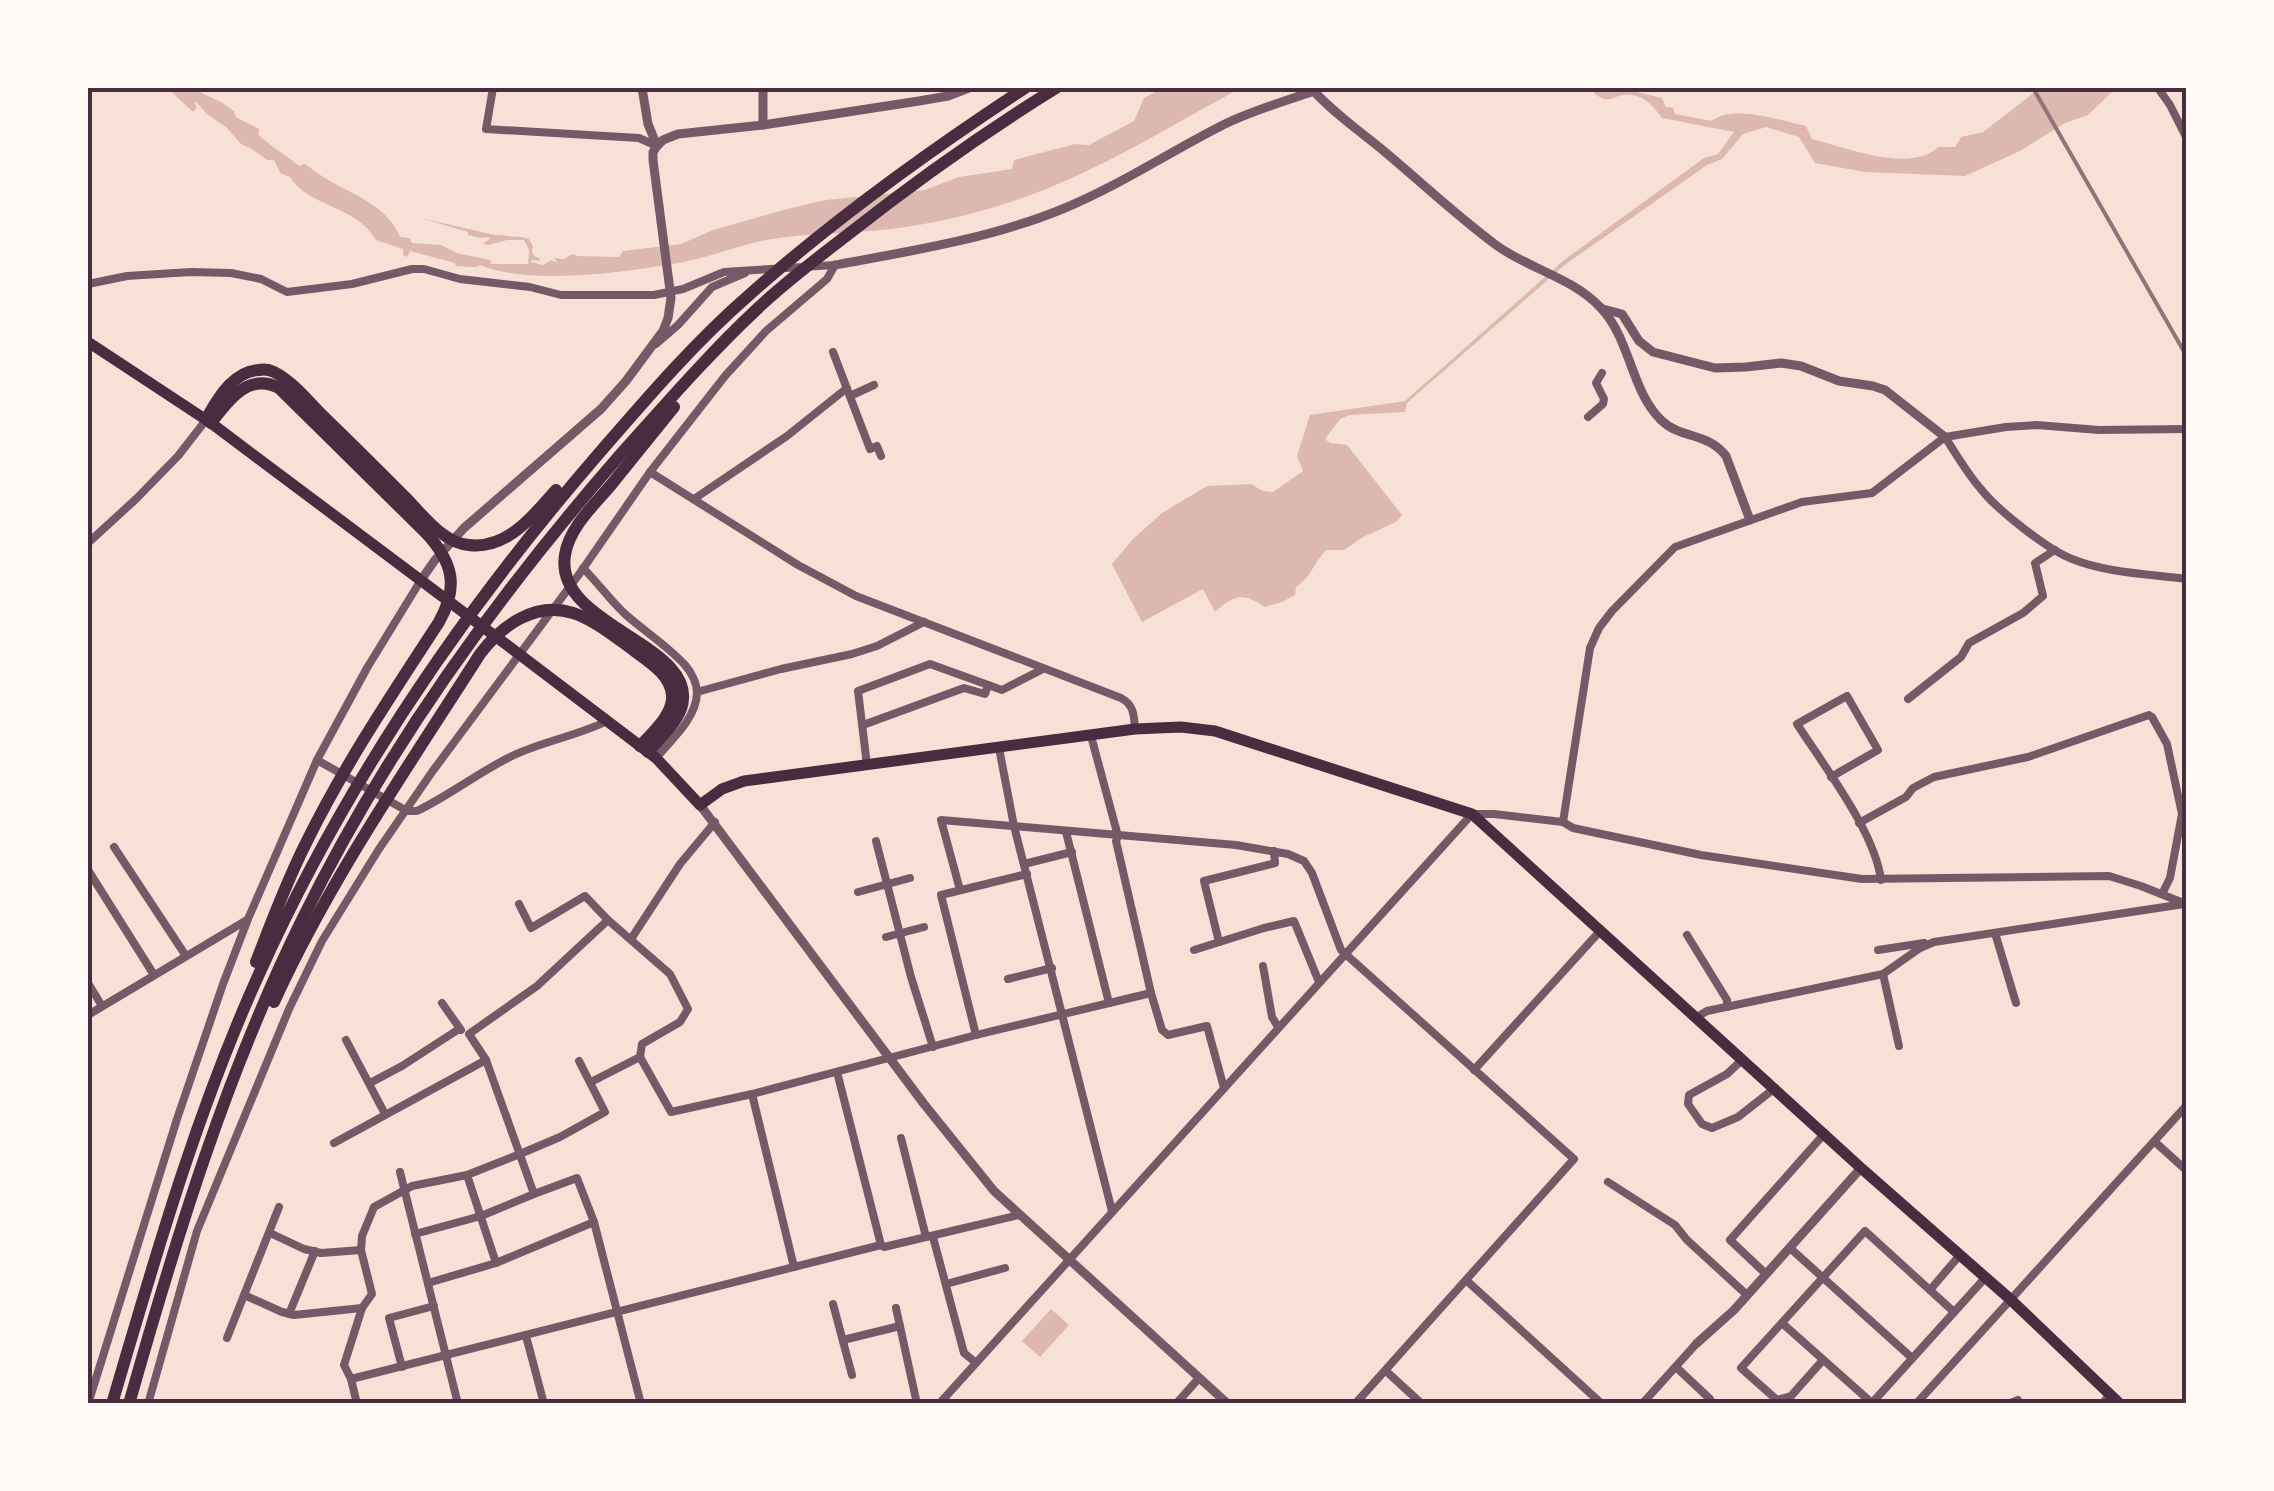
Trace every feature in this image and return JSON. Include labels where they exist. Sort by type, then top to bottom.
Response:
[{"type":"highway","points":[[228,1045],[258,974],[320,852],[393,724],[522,544],[708,334],[747,296],[850,212],[1025,88]]},
{"type":"highway","points":[[129,1404],[198,1174],[243,1054],[302,919],[408,732],[492,610],[615,461],[731,334],[786,284],[884,206],[980,136],[1056,88]]},
{"type":"highway","points":[[208,422],[219,398],[238,378],[261,369],[274,372],[432,525],[459,543],[481,546],[506,538],[540,508],[684,352],[708,334]]},
{"type":"highway","points":[[648,752],[679,714],[681,684],[675,672],[661,660],[581,601],[566,578],[564,556],[576,528],[731,334]]},
{"type":"highway","points":[[112,1404],[176,1189],[280,901],[306,843],[363,738],[447,608],[452,581],[437,544],[279,388],[260,382],[245,387],[208,422]]},
{"type":"highway","points":[[198,1174],[292,961],[329,894],[498,632],[531,614],[572,612],[657,668],[672,691],[671,706],[648,752]]},
{"type":"main road","points":[[88,342],[208,422],[422,580],[648,752],[700,804],[722,789],[744,781],[1135,729],[1180,727],[1215,731],[1472,814],[2010,1299],[2120,1404]]},
{"type":"street","points":[[492,88],[486,129],[639,138],[657,146]]},
{"type":"street","points":[[642,88],[648,124],[657,146]]},
{"type":"street","points":[[762,88],[763,124]]},
{"type":"street","points":[[88,1404],[223,984],[317,760],[366,668],[435,560],[464,528],[601,410],[664,331],[671,298],[653,160],[657,146],[678,134],[933,99],[970,88]]},
{"type":"street","points":[[2158,88],[2186,136]]},
{"type":"street","points":[[88,284],[140,276],[230,273],[261,278],[287,292],[352,284],[412,269],[460,279],[530,286],[561,295],[683,290],[724,272],[835,265],[996,232],[1061,210],[1114,186],[1223,125],[1312,89],[1499,247],[1580,290],[1603,309],[1650,406],[1670,428],[1720,447],[1732,468],[1750,520]]},
{"type":"street","points":[[148,1404],[197,1231],[289,1009],[322,941],[432,772],[650,472],[725,376],[766,332],[827,279],[835,265]]},
{"type":"street","points":[[649,351],[712,287],[759,269]]},
{"type":"street","points":[[1603,309],[1622,314],[1639,341],[1653,352],[1715,368],[1780,363],[1801,366],[1839,381],[1885,390],[1945,437],[1981,490],[2055,550],[2071,559],[2108,569],[2186,579]]},
{"type":"street","points":[[833,352],[870,449],[877,446],[881,456]]},
{"type":"street","points":[[1588,418],[1604,404],[1596,383],[1602,373]]},
{"type":"street","points":[[694,499],[848,392],[874,385]]},
{"type":"street","points":[[88,543],[136,499],[208,422]]},
{"type":"street","points":[[1563,822],[1590,648],[1612,610],[1674,547],[1802,502],[1872,492],[1945,437],[2006,427],[2186,429]]},
{"type":"street","points":[[650,472],[856,596],[1128,702],[1134,712],[1135,729]]},
{"type":"street","points":[[1908,699],[1961,656],[1969,643],[2043,596],[2035,563],[2055,550]]},
{"type":"street","points":[[581,571],[596,580],[617,607],[691,674],[697,692],[686,722],[648,752]]},
{"type":"street","points":[[697,692],[781,668],[852,654],[924,622]]},
{"type":"street","points":[[867,765],[858,690],[930,664],[1002,690],[1043,668]]},
{"type":"street","points":[[862,725],[964,688],[986,694],[988,685]]},
{"type":"street","points":[[1832,777],[1878,750],[1847,696],[1797,724],[1859,823],[1879,864],[1881,880]]},
{"type":"street","points":[[1859,823],[1934,777],[2028,757],[2149,715],[2167,744],[2182,814],[2170,878],[2162,894]]},
{"type":"street","points":[[317,760],[407,811],[417,811],[508,758],[608,721]]},
{"type":"street","points":[[1091,736],[1162,1030],[1168,1035],[1207,1026],[1224,1088]]},
{"type":"street","points":[[999,748],[1014,826],[1112,1212]]},
{"type":"street","points":[[700,804],[812,961],[994,1191],[1228,1404]]},
{"type":"street","points":[[939,1404],[1472,814],[1563,822],[1572,828],[1700,856],[1881,880],[2110,876],[2186,905]]},
{"type":"street","points":[[960,890],[942,820],[1236,845],[1288,854],[1304,861],[1340,950],[1574,1159],[1355,1404]]},
{"type":"street","points":[[631,939],[680,864],[715,822]]},
{"type":"street","points":[[1066,832],[1109,1003]]},
{"type":"street","points":[[876,841],[910,977],[933,1047]]},
{"type":"street","points":[[114,847],[186,956]]},
{"type":"street","points":[[1220,942],[1204,881],[1274,863],[1274,851]]},
{"type":"street","points":[[976,1035],[941,895],[1072,852]]},
{"type":"street","points":[[88,870],[154,975]]},
{"type":"street","points":[[858,892],[910,878]]},
{"type":"street","points":[[519,904],[532,928],[585,896],[670,974],[688,1009],[680,1022],[642,1044],[640,1056],[672,1112],[1150,993]]},
{"type":"street","points":[[1878,950],[2186,905]]},
{"type":"street","points":[[88,1016],[248,919]]},
{"type":"street","points":[[469,1034],[537,986],[608,920]]},
{"type":"street","points":[[1194,950],[1294,921],[1319,982]]},
{"type":"street","points":[[886,937],[924,928]]},
{"type":"street","points":[[1474,1070],[1601,930]]},
{"type":"street","points":[[1995,933],[2016,1003]]},
{"type":"street","points":[[1687,935],[1727,1000],[1727,1007]]},
{"type":"street","points":[[1696,1017],[1707,1011],[1883,974],[1934,942]]},
{"type":"street","points":[[1263,966],[1272,1017],[1278,1027]]},
{"type":"street","points":[[1008,979],[1052,968]]},
{"type":"street","points":[[1883,974],[1900,1046]]},
{"type":"street","points":[[88,983],[102,1006]]},
{"type":"street","points":[[442,1003],[486,1060],[534,1194]]},
{"type":"street","points":[[370,1083],[459,1029]]},
{"type":"street","points":[[346,1040],[385,1114]]},
{"type":"street","points":[[590,1082],[640,1056]]},
{"type":"street","points":[[1743,1059],[1727,1074],[1690,1095],[1688,1104],[1702,1124],[1712,1128],[1738,1117],[1775,1088]]},
{"type":"street","points":[[334,1143],[486,1060]]},
{"type":"street","points":[[357,1404],[344,1365],[362,1308],[372,1294],[360,1250],[374,1206],[428,1182],[467,1175],[560,1138],[606,1112],[579,1061]]},
{"type":"street","points":[[837,1072],[881,1245]]},
{"type":"street","points":[[752,1094],[794,1267]]},
{"type":"street","points":[[1916,1404],[2186,1106]]},
{"type":"street","points":[[1766,1274],[1730,1240],[1825,1133]]},
{"type":"street","points":[[901,1138],[964,1353],[975,1362]]},
{"type":"street","points":[[2154,1142],[2186,1170]]},
{"type":"street","points":[[1642,1404],[1862,1168]]},
{"type":"street","points":[[400,1172],[458,1404]]},
{"type":"street","points":[[467,1175],[496,1263]]},
{"type":"street","points":[[415,1234],[481,1216],[577,1178],[594,1222],[640,1404]]},
{"type":"street","points":[[1608,1182],[1674,1225],[1746,1295]]},
{"type":"street","points":[[227,1338],[279,1207]]},
{"type":"street","points":[[351,1379],[881,1245],[1019,1215]]},
{"type":"street","points":[[428,1283],[496,1263],[594,1222]]},
{"type":"street","points":[[1824,1360],[1791,1396],[1777,1400],[1741,1368],[1865,1231],[1954,1312]]},
{"type":"street","points":[[270,1233],[314,1252],[360,1250]]},
{"type":"street","points":[[1790,1248],[1912,1358]]},
{"type":"street","points":[[289,1314],[314,1252]]},
{"type":"street","points":[[1930,1290],[1959,1256]]},
{"type":"street","points":[[946,1284],[1005,1268]]},
{"type":"street","points":[[1782,1322],[1872,1404],[1986,1278]]},
{"type":"street","points":[[1466,1280],[1602,1404]]},
{"type":"street","points":[[244,1296],[289,1314],[362,1308]]},
{"type":"street","points":[[833,1304],[852,1374]]},
{"type":"street","points":[[402,1367],[389,1318],[434,1306]]},
{"type":"street","points":[[896,1308],[917,1404]]},
{"type":"street","points":[[843,1340],[900,1326]]},
{"type":"street","points":[[526,1336],[544,1404]]},
{"type":"street","points":[[1676,1367],[1710,1400]]},
{"type":"street","points":[[1386,1371],[1422,1404]]},
{"type":"street","points":[[1176,1404],[1199,1378]]},
{"type":"street","points":[[2099,1404],[2110,1394]]},
{"type":"shaded area","points":[[167,88],[195,90],[221,102],[236,117],[259,129],[262,138],[299,166],[305,164],[371,204],[388,218],[400,237],[410,238],[412,243],[441,245],[490,260],[491,264],[528,264],[529,250],[524,240],[488,245],[483,243],[488,237],[468,235],[421,218],[529,239],[534,256],[540,261],[531,262],[543,265],[551,260],[558,263],[554,258],[564,259],[572,254],[619,257],[623,251],[681,244],[713,230],[826,200],[925,190],[959,177],[1012,169],[1014,160],[1075,144],[1089,145],[1134,121],[1144,98],[1163,88],[1241,88],[1071,178],[971,214],[892,229],[767,240],[636,270],[552,276],[525,275],[480,265],[456,266],[410,251],[407,257],[403,249],[376,240],[345,212],[308,195],[290,177],[280,173],[274,160],[267,160],[241,144],[196,102],[192,111]]},
{"type":"shaded area","points":[[1588,88],[1621,88],[1662,98],[1675,114],[1712,121],[1732,114],[1771,118],[1806,126],[1812,139],[1877,156],[1912,158],[1938,147],[1955,147],[1961,137],[1983,132],[2040,88],[2116,88],[2088,115],[2065,123],[2020,151],[1965,176],[1865,172],[1815,163],[1799,137],[1766,127],[1743,134],[1722,159],[1707,165],[1566,264],[1407,403],[1405,412],[1349,415],[1340,419],[1325,439],[1347,445],[1402,515],[1396,522],[1344,550],[1326,550],[1296,587],[1295,595],[1282,602],[1265,607],[1239,598],[1215,612],[1203,589],[1142,622],[1112,564],[1162,513],[1207,486],[1251,484],[1273,492],[1303,471],[1297,456],[1310,415],[1405,401],[1564,260],[1704,158],[1718,154],[1734,132],[1662,118],[1638,97],[1606,99]]},
{"type":"shaded area","points":[[1051,1309],[1069,1325],[1040,1357],[1022,1341]]},
{"type":"railway","points":[[2033,88],[2186,355]]}]
